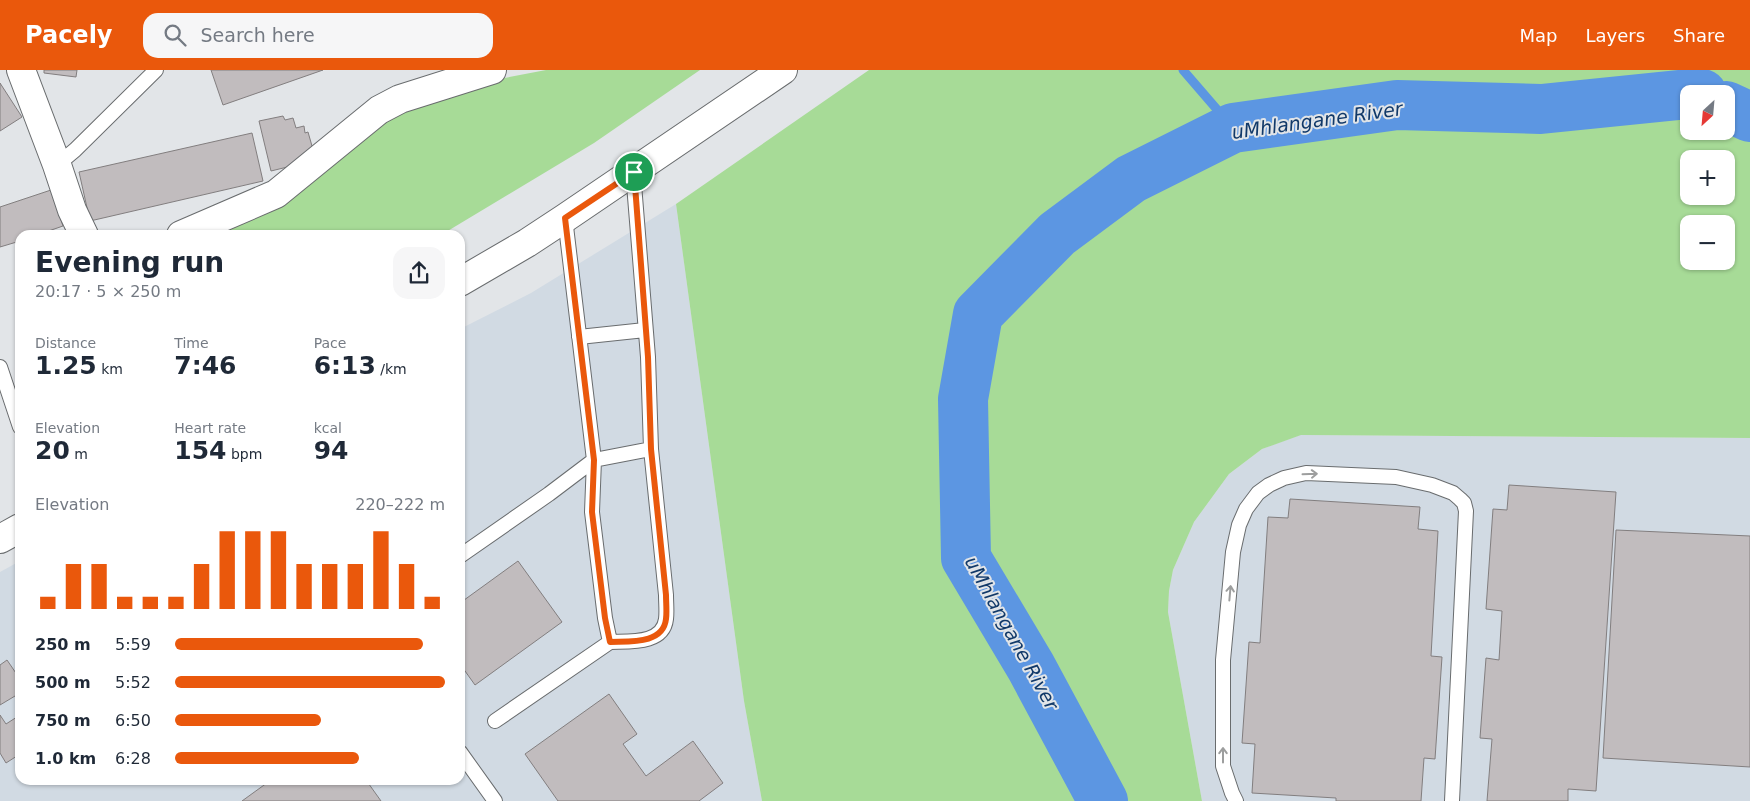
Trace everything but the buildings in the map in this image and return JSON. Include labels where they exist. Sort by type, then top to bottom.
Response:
[{"type":"street","points":[[21,70],[82,230]]},
{"type":"street","points":[[193,230],[276,194],[379,110],[400,99],[492,70]]},
{"type":"street","points":[[465,279],[527,243],[783,70]]},
{"type":"street","points":[[0,539],[15,531]]},
{"type":"lane","points":[[57,165],[156,70]]},
{"type":"lane","points":[[495,721],[610,642],[644,640],[653,637],[661,632],[666,619],[666,595],[651,449],[634,172]]},
{"type":"lane","points":[[565,218],[594,460],[592,512],[605,618],[610,642]]},
{"type":"lane","points":[[579,337],[645,330]]},
{"type":"lane","points":[[0,367],[15,412]]},
{"type":"lane","points":[[465,553],[594,460],[651,449]]},
{"type":"lane","points":[[1236,801],[1223,766],[1223,660],[1233,552],[1239,525],[1246,508],[1258,493],[1284,478],[1306,473],[1396,478],[1432,485],[1446,490],[1464,503],[1466,511],[1452,801]]},
{"type":"lane","points":[[465,759],[495,801]]},
{"type":"shaded area","points":[[676,204],[744,701],[762,801],[0,801],[0,572],[15,564],[15,785],[465,785],[465,326],[531,293]]},
{"type":"shaded area","points":[[1300,435],[1750,438],[1750,801],[1202,801],[1168,612],[1173,570],[1194,522],[1229,474],[1262,449]]},
{"type":"green space","points":[[546,70],[700,70],[594,143],[449,230],[224,230],[280,208],[378,123],[423,101],[478,83]]},
{"type":"green space","points":[[869,70],[1750,70],[1750,438],[1301,435],[1262,449],[1229,474],[1194,522],[1173,570],[1169,591],[1168,612],[1202,801],[762,801],[744,701],[676,204]]},
{"type":"waterway","points":[[1183,70],[1233,128]]},
{"type":"waterway","name":"uMhlangane River","points":[[1103,801],[1031,667],[966,558],[963,399],[978,314],[1057,234],[1131,179],[1233,128],[1397,105],[1541,109],[1680,95]]},
{"type":"waterway","name":"uMhlangane River","points":[[1735,110],[1750,117]]},
{"type":"route","points":[[634,172],[648,357],[651,449],[666,595],[666,619],[661,632],[653,637],[644,640],[610,642],[605,618],[592,512],[594,460],[565,218],[634,172]]}]
